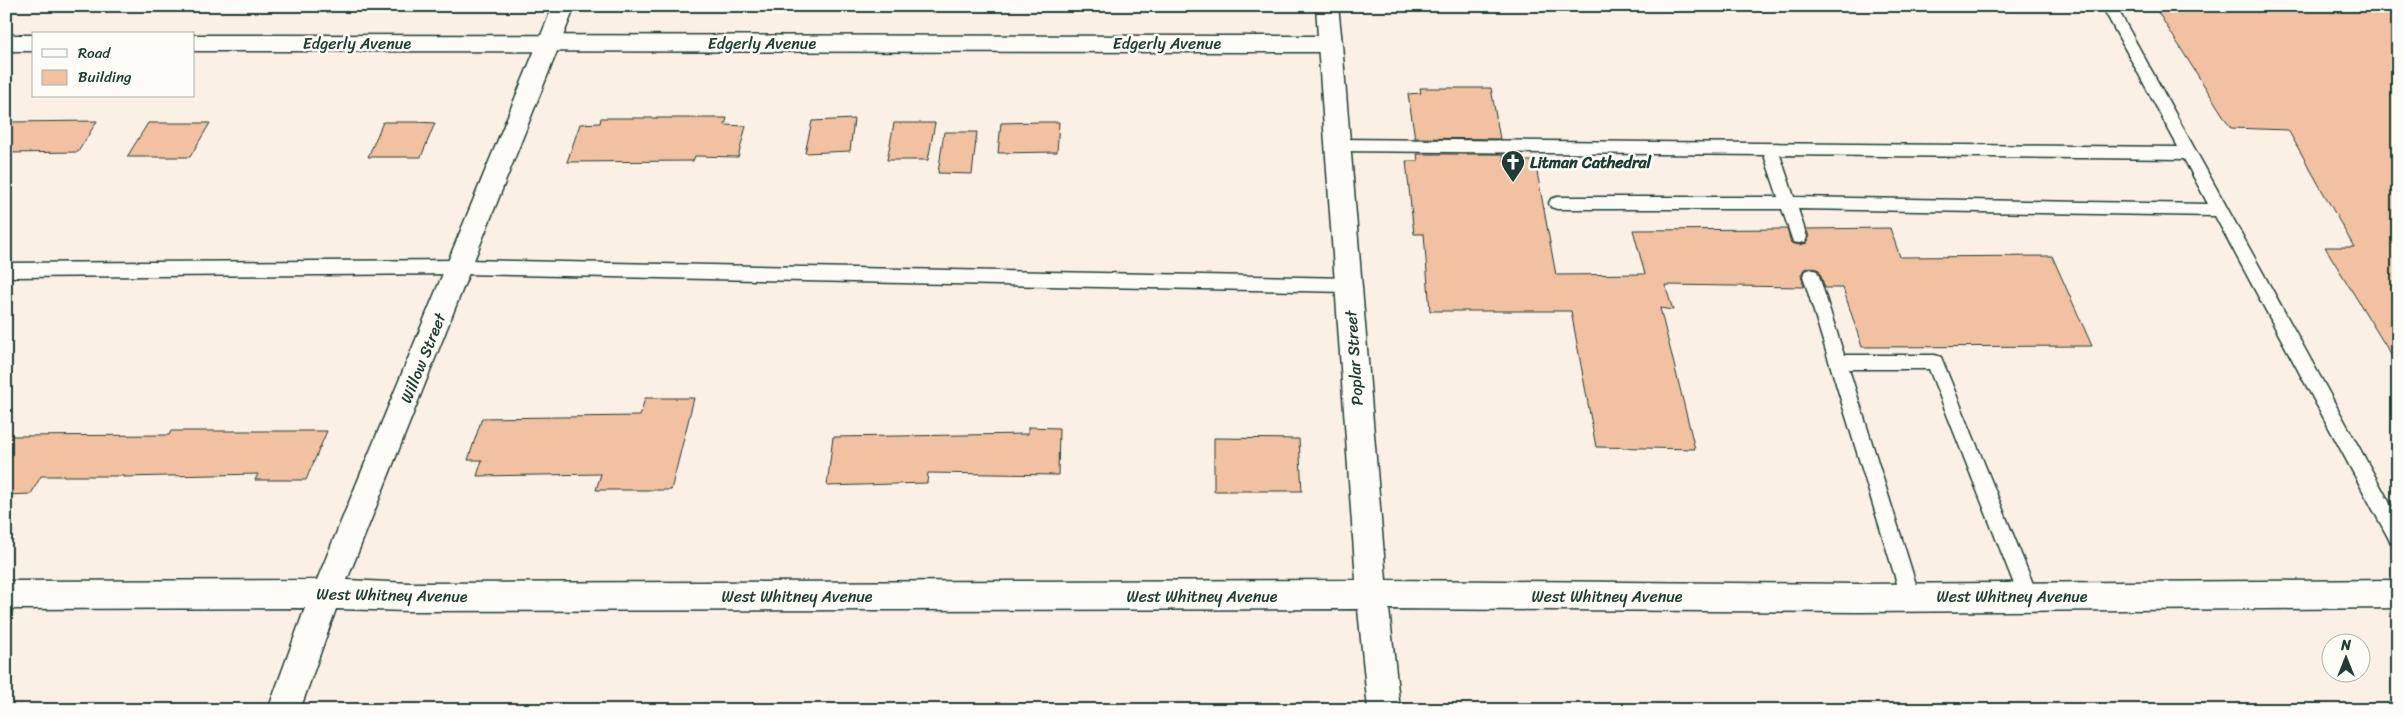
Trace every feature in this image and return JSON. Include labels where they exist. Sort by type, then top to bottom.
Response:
[{"type":"street","name":"Willow Street","points":[[284,710],[326,594],[461,267],[564,6]]},
{"type":"street","name":"Poplar Street","points":[[1327,6],[1372,594],[1384,710]]},
{"type":"street","points":[[6,43],[32,43]]},
{"type":"street","name":"Edgerly Avenue","points":[[195,43],[1330,44]]},
{"type":"street","name":"West Whitney Avenue","points":[[6,594],[326,594],[428,597],[1289,596],[1372,594],[1910,597],[2398,594]]},
{"type":"lane","points":[[2110,6],[2398,537]]},
{"type":"lane","points":[[1337,145],[2189,153]]},
{"type":"lane","points":[[1770,150],[1799,237]]},
{"type":"lane","points":[[1558,203],[1787,203],[2220,210]]},
{"type":"lane","points":[[6,270],[461,267],[1348,286]]},
{"type":"lane","points":[[1811,276],[1910,597]]},
{"type":"lane","points":[[1839,362],[1935,362],[2028,596]]},
{"type":"building","points":[[2154,6],[2390,6],[2398,17],[2398,366],[2325,247],[2354,247],[2288,130],[2231,128]]},
{"type":"building","points":[[1420,88],[1491,88],[1500,139],[1415,138],[1408,94],[1421,93]]},
{"type":"building","points":[[601,118],[727,118],[725,125],[746,126],[738,157],[695,156],[693,161],[567,162],[580,124],[600,123]]},
{"type":"building","points":[[854,119],[850,151],[805,153],[812,121]]},
{"type":"building","points":[[97,121],[78,152],[6,153],[6,122]]},
{"type":"building","points":[[383,122],[435,123],[421,157],[368,157]]},
{"type":"building","points":[[1059,122],[1057,152],[998,153],[1001,123]]},
{"type":"building","points":[[148,123],[210,123],[190,157],[127,157]]},
{"type":"building","points":[[894,123],[935,123],[928,160],[887,160]]},
{"type":"building","points":[[944,132],[977,132],[972,174],[938,173]]},
{"type":"building","points":[[1417,154],[1503,154],[1504,161],[1535,161],[1556,275],[1645,274],[1633,230],[1787,229],[1791,243],[1799,245],[1807,243],[1809,236],[1806,229],[1890,228],[1900,257],[2052,256],[2092,346],[1862,347],[1843,288],[1825,288],[1819,270],[1812,267],[1804,269],[1801,275],[1804,287],[1665,285],[1673,310],[1660,308],[1695,449],[1596,447],[1571,311],[1430,311],[1424,234],[1414,234],[1406,161],[1418,161]]},
{"type":"building","points":[[645,398],[694,398],[671,490],[596,490],[601,474],[477,476],[482,460],[468,460],[482,418],[640,416]]},
{"type":"building","points":[[1028,427],[1059,428],[1058,475],[928,473],[927,483],[827,486],[833,437],[1028,434]]},
{"type":"building","points":[[171,431],[327,431],[306,480],[255,480],[258,474],[124,477],[41,476],[31,494],[6,495],[6,436],[169,435]]},
{"type":"building","points":[[1214,438],[1299,439],[1302,491],[1214,491]]},
{"type":"place","name":"Litman Cathedral","points":[[1513,183]]}]
